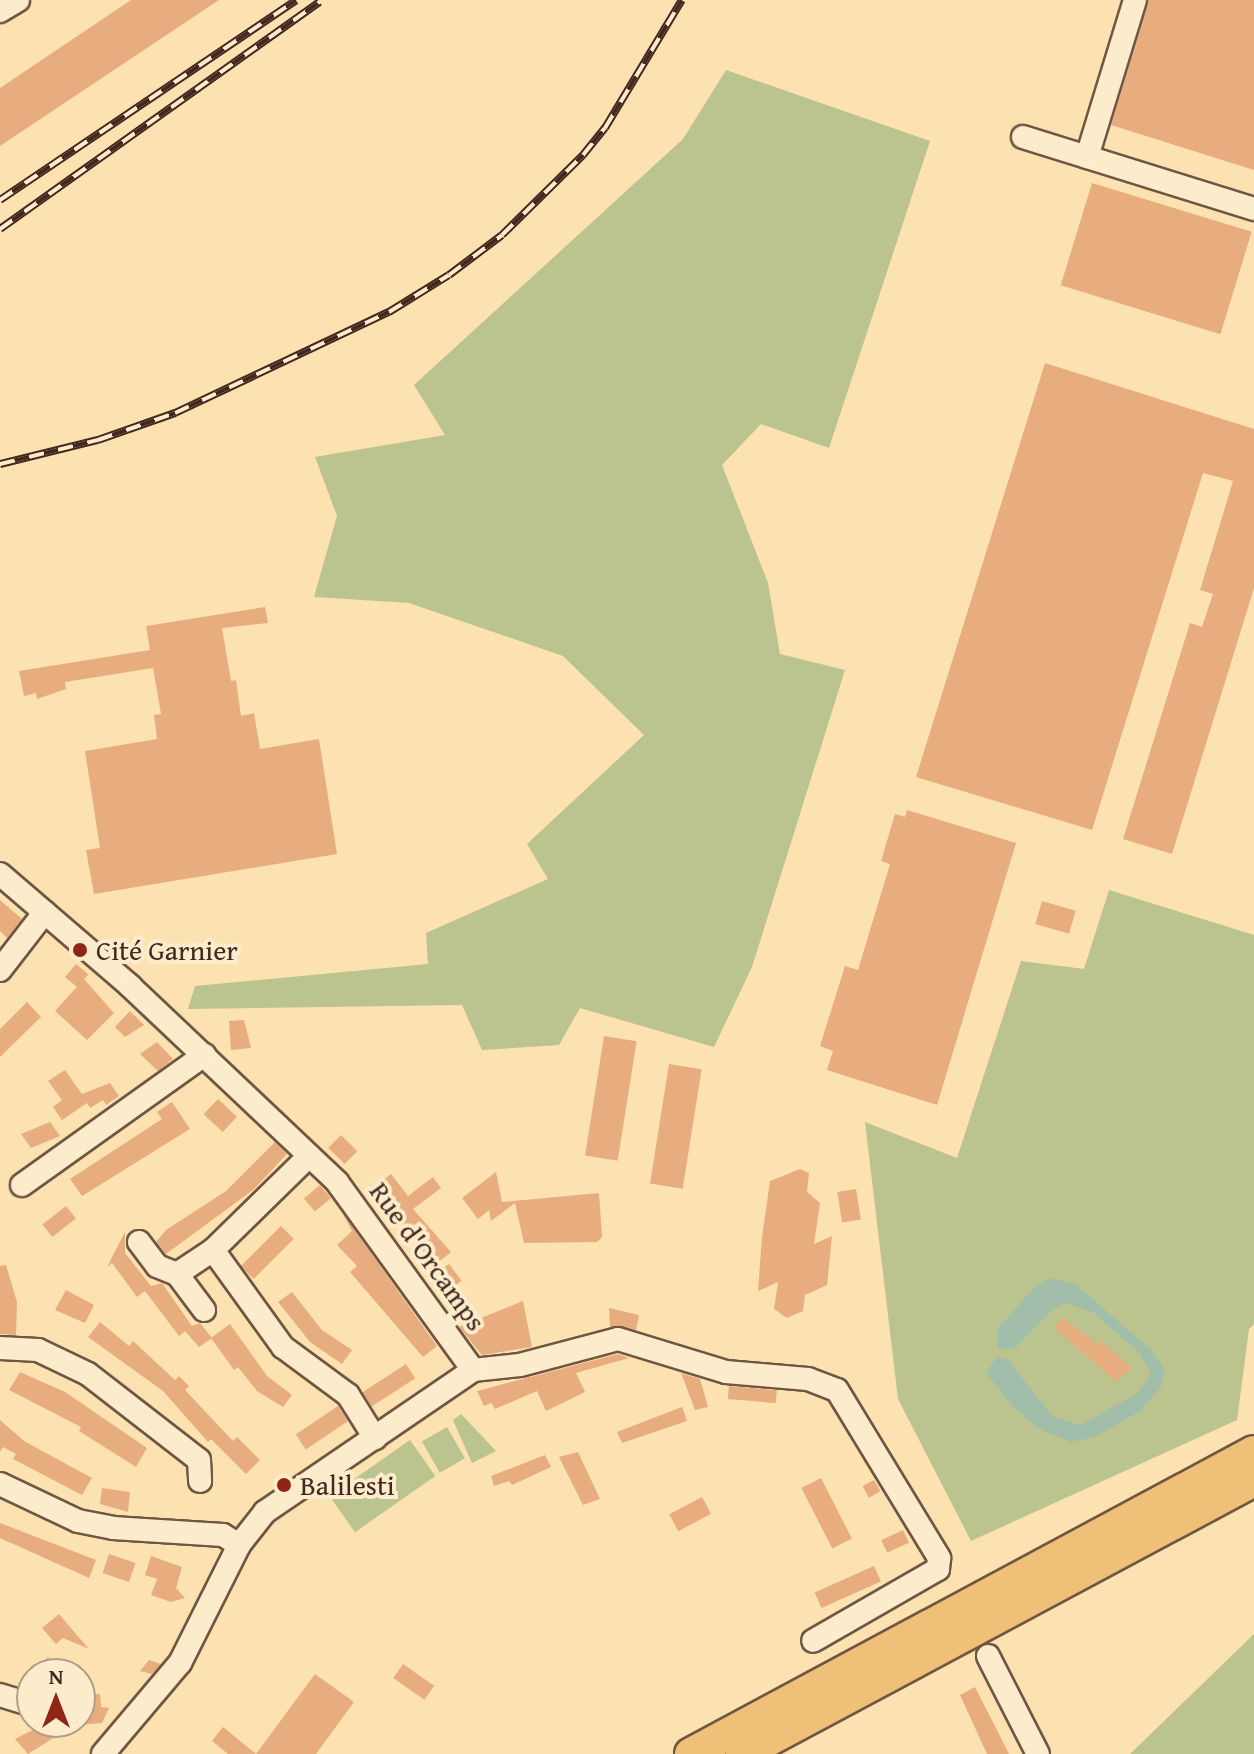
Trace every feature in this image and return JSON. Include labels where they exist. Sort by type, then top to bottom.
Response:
[{"type":"highway","points":[[691,1754],[1254,1452]]},
{"type":"highway","points":[[742,1754],[1254,1480]]},
{"type":"street","points":[[0,11],[18,0]]},
{"type":"street","points":[[1087,157],[1135,0]]},
{"type":"street","points":[[1023,137],[1254,209]]},
{"type":"street","name":"Rue d'Orcamps","points":[[0,874],[204,1055],[309,1156],[374,1230],[473,1370],[520,1365],[618,1339],[726,1372],[808,1379],[837,1390],[939,1558],[938,1569],[813,1641]]},
{"type":"street","points":[[0,970],[45,912]]},
{"type":"street","points":[[22,1185],[204,1055]]},
{"type":"street","points":[[177,1274],[213,1250],[309,1156]]},
{"type":"street","points":[[139,1242],[157,1266],[177,1274],[204,1310]]},
{"type":"street","points":[[213,1250],[283,1347],[348,1395],[375,1438]]},
{"type":"street","points":[[0,1348],[38,1350],[88,1374],[199,1460],[200,1481]]},
{"type":"street","points":[[103,1754],[180,1663],[239,1545],[290,1491],[375,1438],[473,1370]]},
{"type":"street","points":[[0,1484],[78,1521],[113,1528],[223,1535],[239,1545]]},
{"type":"street","points":[[988,1656],[1038,1754]]},
{"type":"green space","points":[[726,70],[930,141],[829,448],[761,424],[722,465],[768,583],[780,654],[845,670],[752,967],[714,1047],[580,1008],[559,1045],[482,1050],[462,1005],[188,1009],[195,986],[428,964],[426,933],[548,879],[527,844],[644,735],[563,656],[409,603],[314,597],[337,516],[315,457],[445,435],[414,385],[683,139]]},
{"type":"green space","points":[[1109,890],[1254,935],[1254,1324],[1249,1329],[1237,1420],[971,1541],[898,1399],[865,1122],[957,1158],[1021,961],[1084,969]]},
{"type":"green space","points":[[461,1414],[496,1451],[472,1463],[453,1420]]},
{"type":"green space","points":[[447,1427],[465,1458],[440,1473],[422,1442]]},
{"type":"green space","points":[[410,1440],[435,1476],[355,1532],[330,1496]]},
{"type":"green space","points":[[1254,1634],[1254,1754],[1130,1754]]},
{"type":"shaded area","points":[[1051,1278],[1075,1284],[1150,1349],[1164,1369],[1161,1387],[1140,1411],[1097,1436],[1071,1442],[1037,1428],[1012,1405],[986,1373],[997,1357],[1007,1359],[1053,1417],[1081,1425],[1138,1393],[1151,1374],[1140,1353],[1094,1313],[1066,1303],[1052,1310],[1015,1348],[997,1349],[997,1329],[1037,1285]]},
{"type":"building","points":[[131,0],[219,0],[0,146],[0,88]]},
{"type":"building","points":[[1149,0],[1254,0],[1254,170],[1111,125]]},
{"type":"building","points":[[1092,183],[1252,232],[1220,334],[1061,285]]},
{"type":"building","points":[[1045,363],[1254,429],[1254,588],[1172,854],[1123,839],[1190,623],[1202,627],[1213,594],[1200,590],[1233,481],[1203,473],[1092,830],[916,777]]},
{"type":"building","points":[[265,607],[268,623],[222,628],[231,681],[236,680],[241,716],[254,713],[260,749],[319,739],[337,854],[94,894],[86,850],[100,848],[85,751],[157,739],[154,715],[161,714],[153,668],[65,682],[66,689],[37,699],[36,693],[24,696],[19,671],[150,650],[146,626]]},
{"type":"building","points":[[907,810],[1016,843],[937,1105],[827,1070],[833,1051],[820,1046],[845,966],[858,970],[890,864],[881,861],[895,814],[905,817]]},
{"type":"building","points":[[0,900],[22,919],[7,938],[0,931]]},
{"type":"building","points":[[1042,901],[1076,911],[1069,934],[1035,924]]},
{"type":"building","points":[[76,964],[88,974],[77,987],[65,977]]},
{"type":"building","points":[[84,979],[114,1013],[87,1040],[55,1011]]},
{"type":"building","points":[[27,1002],[41,1017],[0,1057],[0,1029]]},
{"type":"building","points":[[130,1011],[144,1025],[125,1037],[115,1027]]},
{"type":"building","points":[[244,1020],[251,1048],[231,1050],[229,1021]]},
{"type":"building","points":[[604,1036],[637,1041],[618,1161],[585,1156]]},
{"type":"building","points":[[157,1042],[173,1059],[158,1071],[140,1054]]},
{"type":"building","points":[[669,1064],[702,1069],[683,1189],[650,1184]]},
{"type":"building","points":[[65,1070],[82,1094],[110,1083],[119,1096],[106,1105],[103,1100],[90,1108],[87,1103],[62,1120],[53,1107],[62,1100],[48,1081]]},
{"type":"building","points":[[218,1099],[237,1117],[223,1132],[204,1114]]},
{"type":"building","points":[[172,1102],[190,1129],[82,1196],[70,1179],[162,1119],[157,1112]]},
{"type":"building","points":[[50,1122],[60,1136],[31,1148],[21,1134]]},
{"type":"building","points":[[341,1135],[357,1151],[345,1164],[328,1148]]},
{"type":"building","points":[[275,1142],[287,1154],[253,1190],[166,1254],[156,1242],[166,1230],[226,1191]]},
{"type":"building","points":[[800,1169],[809,1173],[807,1192],[820,1203],[814,1244],[832,1236],[827,1285],[805,1295],[803,1311],[787,1318],[774,1309],[778,1282],[758,1291],[762,1237],[770,1181]]},
{"type":"building","points":[[496,1172],[502,1202],[599,1193],[602,1237],[597,1242],[524,1243],[515,1203],[491,1221],[489,1210],[478,1219],[462,1198]]},
{"type":"building","points":[[391,1174],[408,1196],[433,1177],[441,1188],[413,1209],[451,1252],[435,1265],[371,1189]]},
{"type":"building","points":[[320,1185],[331,1198],[315,1212],[304,1198]]},
{"type":"building","points":[[856,1189],[861,1220],[842,1223],[837,1192]]},
{"type":"building","points":[[66,1206],[76,1219],[52,1237],[42,1224]]},
{"type":"building","points":[[342,1212],[437,1346],[423,1357],[350,1272],[357,1266],[337,1245],[352,1231]]},
{"type":"building","points":[[281,1226],[294,1239],[253,1279],[241,1266]]},
{"type":"building","points":[[125,1232],[125,1253],[151,1286],[162,1283],[192,1326],[200,1323],[212,1338],[199,1347],[185,1331],[179,1336],[145,1291],[137,1297],[112,1263],[107,1267]]},
{"type":"building","points":[[449,1264],[462,1281],[446,1292],[434,1275]]},
{"type":"building","points":[[6,1265],[17,1302],[16,1335],[0,1334],[0,1266]]},
{"type":"building","points":[[66,1290],[94,1305],[85,1323],[55,1310]]},
{"type":"building","points":[[292,1292],[322,1330],[352,1350],[342,1364],[310,1342],[278,1302]]},
{"type":"building","points":[[523,1301],[532,1347],[482,1355],[459,1327]]},
{"type":"building","points":[[609,1308],[639,1315],[636,1330],[610,1327]]},
{"type":"building","points":[[1063,1318],[1097,1344],[1101,1341],[1131,1368],[1116,1381],[1054,1328]]},
{"type":"building","points":[[100,1322],[129,1346],[133,1341],[175,1380],[179,1376],[189,1386],[185,1390],[233,1441],[237,1437],[260,1460],[246,1474],[211,1439],[208,1442],[163,1391],[88,1337]]},
{"type":"building","points":[[230,1324],[267,1376],[292,1395],[283,1407],[257,1391],[238,1367],[234,1370],[211,1338]]},
{"type":"building","points":[[618,1354],[629,1358],[576,1373],[585,1392],[546,1411],[537,1391],[495,1409],[491,1403],[484,1406],[477,1391]]},
{"type":"building","points":[[406,1364],[415,1378],[372,1407],[362,1392]]},
{"type":"building","points":[[20,1372],[65,1392],[147,1448],[136,1467],[79,1431],[81,1427],[9,1390]]},
{"type":"building","points":[[681,1373],[700,1379],[708,1407],[695,1410]]},
{"type":"building","points":[[729,1386],[777,1390],[776,1403],[728,1399]]},
{"type":"building","points":[[338,1406],[348,1421],[306,1449],[296,1435]]},
{"type":"building","points":[[682,1407],[687,1421],[622,1443],[617,1432]]},
{"type":"building","points":[[0,1420],[24,1441],[92,1478],[82,1495],[13,1459],[16,1454],[3,1447],[0,1452]]},
{"type":"building","points":[[578,1452],[600,1499],[583,1505],[559,1457]]},
{"type":"building","points":[[545,1455],[551,1467],[512,1485],[509,1481],[494,1486],[491,1476]]},
{"type":"building","points":[[821,1478],[852,1539],[832,1549],[801,1488]]},
{"type":"building","points":[[874,1480],[880,1491],[869,1498],[863,1486]]},
{"type":"building","points":[[102,1488],[130,1492],[128,1512],[100,1504]]},
{"type":"building","points":[[702,1497],[711,1514],[678,1531],[669,1514]]},
{"type":"building","points":[[0,1523],[96,1560],[89,1578],[0,1538]]},
{"type":"building","points":[[903,1530],[909,1543],[887,1553],[881,1540]]},
{"type":"building","points":[[109,1554],[135,1563],[129,1582],[102,1573]]},
{"type":"building","points":[[151,1556],[182,1567],[176,1588],[185,1598],[171,1602],[151,1595],[157,1579],[145,1575]]},
{"type":"building","points":[[874,1566],[881,1582],[822,1608],[815,1592]]},
{"type":"building","points":[[59,1614],[89,1649],[63,1638],[56,1644],[42,1628]]},
{"type":"building","points":[[149,1660],[161,1664],[152,1674],[140,1671]]},
{"type":"building","points":[[403,1664],[434,1686],[424,1700],[393,1678]]},
{"type":"building","points":[[315,1674],[354,1702],[316,1754],[256,1754]]},
{"type":"building","points":[[975,1687],[1009,1754],[987,1754],[960,1695]]},
{"type":"building","points":[[96,1694],[100,1694],[101,1707],[109,1708],[102,1723],[96,1724]]},
{"type":"building","points":[[223,1727],[256,1754],[228,1754],[212,1741]]},
{"type":"building","points":[[17,1738],[53,1738],[28,1754]]},
{"type":"railway","points":[[0,200],[296,0]]},
{"type":"railway","points":[[0,464],[98,440],[175,413],[389,312],[449,275],[502,235],[583,155],[605,128],[682,0]]},
{"type":"railway","points":[[0,229],[320,2]]},
{"type":"place","name":"Cité Garnier","points":[[80,950]]},
{"type":"place","name":"Balilesti","points":[[284,1485]]}]
